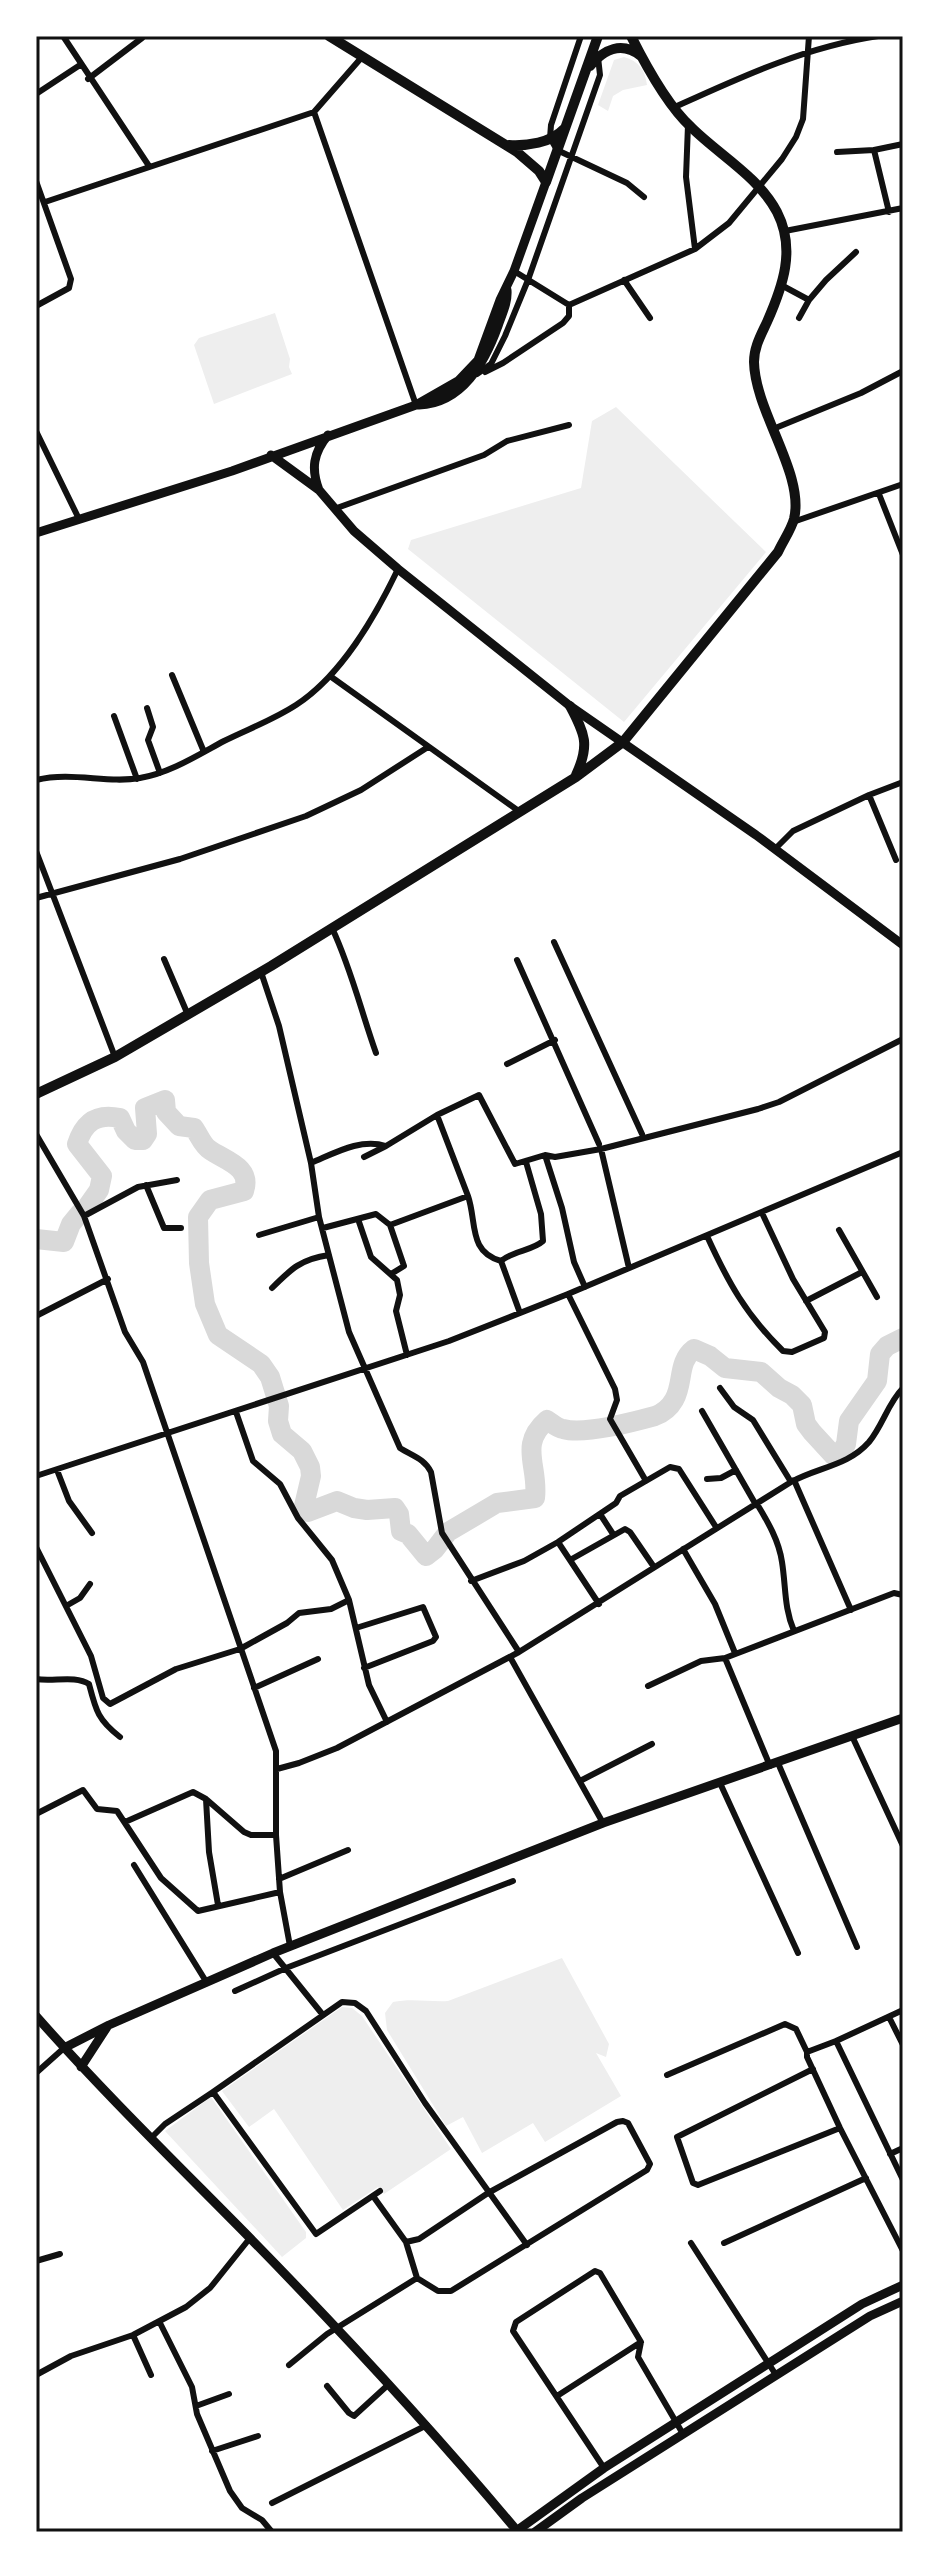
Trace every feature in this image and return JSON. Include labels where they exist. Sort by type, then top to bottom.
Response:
[{"type":"main road","points":[[329,36],[529,161],[546,182]]},
{"type":"main road","points":[[36,1094],[115,1057],[188,1015],[576,777],[623,742],[778,552],[793,522],[794,493],[759,395],[754,357],[783,286],[787,256],[785,231],[760,186],[688,125],[633,38]]},
{"type":"main road","points":[[36,533],[232,471],[416,405],[458,381],[478,360],[500,300],[507,290],[597,39]]},
{"type":"main road","points":[[586,71],[598,56],[614,47],[629,48],[644,58]]},
{"type":"main road","points":[[503,144],[527,144],[550,138],[565,127]]},
{"type":"main road","points":[[416,405],[429,405],[444,398],[479,370],[491,347],[507,300],[507,290]]},
{"type":"main road","points":[[319,490],[314,475],[314,460],[318,446],[328,435]]},
{"type":"main road","points":[[271,455],[319,490],[354,531],[398,569],[570,706],[902,942]]},
{"type":"main road","points":[[570,706],[582,728],[586,744],[576,777]]},
{"type":"main road","points":[[64,2048],[109,2025],[290,1946],[603,1823],[903,1718]]},
{"type":"main road","points":[[36,2016],[81,2067],[389,2384],[516,2531],[605,2467],[862,2304],[903,2285]]},
{"type":"main road","points":[[81,2067],[109,2025]]},
{"type":"main road","points":[[535,2532],[582,2498],[776,2375],[870,2316],[903,2301]]},
{"type":"main road","points":[[862,2304],[870,2316]]},
{"type":"main road","points":[[637,2447],[644,2459]]},
{"type":"main road","points":[[605,2467],[613,2478]]},
{"type":"main road","points":[[575,2488],[582,2498]]},
{"type":"street","points":[[63,36],[88,79],[149,166]]},
{"type":"street","points":[[581,36],[551,125],[550,138],[557,150],[627,183],[644,197]]},
{"type":"street","points":[[569,305],[695,249],[729,223],[782,159],[796,137],[803,119],[809,36]]},
{"type":"street","points":[[675,107],[739,77],[809,51],[878,36]]},
{"type":"street","points":[[88,79],[142,38]]},
{"type":"street","points":[[471,379],[491,364],[528,280],[601,72],[597,39]]},
{"type":"street","points":[[45,202],[314,112],[362,57]]},
{"type":"street","points":[[36,94],[80,65]]},
{"type":"street","points":[[314,112],[416,405]]},
{"type":"street","points":[[688,125],[686,177],[695,249]]},
{"type":"street","points":[[837,152],[874,150],[903,144]]},
{"type":"street","points":[[874,150],[889,212]]},
{"type":"street","points":[[36,181],[71,279],[69,288],[37,304]]},
{"type":"street","points":[[785,231],[903,208]]},
{"type":"street","points":[[799,318],[826,280],[856,252]]},
{"type":"street","points":[[514,271],[569,305]]},
{"type":"street","points":[[624,280],[650,318]]},
{"type":"street","points":[[783,286],[809,300]]},
{"type":"street","points":[[471,379],[503,363],[563,323],[569,316],[569,305]]},
{"type":"street","points":[[773,429],[861,393],[903,371]]},
{"type":"street","points":[[334,509],[484,455],[507,441],[569,425]]},
{"type":"street","points":[[36,431],[79,519]]},
{"type":"street","points":[[793,522],[903,484]]},
{"type":"street","points":[[879,494],[903,555]]},
{"type":"street","points":[[36,780],[68,775],[137,779],[160,773],[286,711],[330,676],[384,597],[398,569]]},
{"type":"street","points":[[172,675],[204,752]]},
{"type":"street","points":[[330,676],[520,812]]},
{"type":"street","points":[[147,708],[153,727],[148,740],[160,773]]},
{"type":"street","points":[[114,716],[137,779]]},
{"type":"street","points":[[36,898],[180,859],[306,816],[361,790],[428,747]]},
{"type":"street","points":[[775,849],[793,831],[903,782]]},
{"type":"street","points":[[869,795],[896,860]]},
{"type":"street","points":[[36,851],[115,1057]]},
{"type":"street","points":[[332,928],[346,956],[360,1011],[376,1053]]},
{"type":"street","points":[[554,942],[642,1134]]},
{"type":"street","points":[[164,959],[188,1015]]},
{"type":"street","points":[[517,960],[600,1147],[629,1268]]},
{"type":"street","points":[[261,972],[279,1026],[311,1163],[319,1217],[349,1332],[400,1448],[418,1457],[431,1472],[444,1536],[519,1652]]},
{"type":"street","points":[[364,1157],[479,1095],[513,1162],[517,1165],[545,1155],[555,1157],[721,1120],[779,1102],[903,1039]]},
{"type":"street","points":[[507,1064],[555,1040]]},
{"type":"street","points":[[437,1115],[473,1210],[476,1238],[489,1257],[501,1261]]},
{"type":"street","points":[[36,1134],[84,1216],[125,1332],[143,1362],[276,1751],[279,1879],[290,1946]]},
{"type":"street","points":[[311,1163],[348,1148],[373,1143],[386,1146]]},
{"type":"street","points":[[36,1476],[407,1355],[520,1313],[903,1152]]},
{"type":"street","points":[[545,1155],[562,1208],[574,1262],[585,1287]]},
{"type":"street","points":[[501,1261],[514,1252],[543,1241],[541,1214],[526,1162]]},
{"type":"street","points":[[84,1216],[146,1185],[177,1180]]},
{"type":"street","points":[[146,1185],[164,1228],[181,1228]]},
{"type":"street","points":[[390,1225],[468,1196]]},
{"type":"street","points":[[707,1236],[723,1273],[742,1305],[783,1351],[792,1352],[826,1335],[762,1213]]},
{"type":"street","points":[[323,1228],[376,1214],[390,1225],[404,1266],[391,1274]]},
{"type":"street","points":[[259,1235],[319,1217]]},
{"type":"street","points":[[358,1219],[371,1257],[391,1274],[399,1287],[396,1311],[407,1355]]},
{"type":"street","points":[[839,1230],[877,1297]]},
{"type":"street","points":[[272,1288],[307,1258],[329,1255]]},
{"type":"street","points":[[501,1261],[520,1313]]},
{"type":"street","points":[[806,1301],[862,1272]]},
{"type":"street","points":[[36,1316],[108,1279]]},
{"type":"street","points":[[568,1294],[615,1389],[617,1400],[610,1417],[646,1481]]},
{"type":"street","points":[[720,1388],[734,1407],[753,1420],[793,1481],[851,1610]]},
{"type":"street","points":[[277,1769],[324,1753],[510,1657],[806,1473],[843,1462],[859,1453],[881,1426],[893,1400],[903,1388]]},
{"type":"street","points":[[702,1411],[770,1525],[779,1550],[785,1610],[794,1631]]},
{"type":"street","points":[[236,1412],[253,1461],[280,1484],[298,1518],[332,1560],[349,1600],[369,1685],[387,1722]]},
{"type":"street","points":[[471,1581],[524,1561],[558,1542],[616,1503],[620,1496],[670,1467],[679,1469],[716,1527]]},
{"type":"street","points":[[57,1470],[69,1501],[92,1533]]},
{"type":"street","points":[[707,1479],[721,1478],[736,1470]]},
{"type":"street","points":[[600,1514],[613,1534]]},
{"type":"street","points":[[570,1560],[613,1534],[628,1530],[654,1567]]},
{"type":"street","points":[[558,1542],[599,1604]]},
{"type":"street","points":[[36,1547],[91,1656],[103,1698],[110,1704],[176,1669],[240,1649],[299,1613],[324,1610],[349,1600]]},
{"type":"street","points":[[683,1549],[711,1596],[735,1653]]},
{"type":"street","points":[[66,1606],[80,1598],[90,1584]]},
{"type":"street","points":[[648,1686],[701,1661],[725,1658],[894,1593],[903,1595]]},
{"type":"street","points":[[356,1628],[423,1607],[436,1637],[364,1668]]},
{"type":"street","points":[[510,1657],[603,1823]]},
{"type":"street","points":[[725,1658],[857,1947]]},
{"type":"street","points":[[254,1688],[318,1659]]},
{"type":"street","points":[[36,1679],[52,1682],[81,1679],[89,1684],[96,1713],[104,1725],[120,1737]]},
{"type":"street","points":[[852,1736],[903,1846]]},
{"type":"street","points":[[580,1781],[652,1744]]},
{"type":"street","points":[[720,1783],[798,1953]]},
{"type":"street","points":[[36,1814],[83,1790],[97,1809],[117,1811],[161,1878],[189,1905],[201,1911],[280,1892]]},
{"type":"street","points":[[125,1822],[193,1792],[206,1799],[244,1832],[276,1835]]},
{"type":"street","points":[[206,1799],[209,1852],[218,1905]]},
{"type":"street","points":[[279,1879],[348,1850]]},
{"type":"street","points":[[134,1865],[207,1983]]},
{"type":"street","points":[[235,1991],[286,1968],[513,1881]]},
{"type":"street","points":[[273,1953],[323,2015]]},
{"type":"street","points":[[151,2138],[165,2124],[342,2002],[355,2003],[366,2011],[396,2060],[527,2245]]},
{"type":"street","points":[[807,2052],[903,2010]]},
{"type":"street","points":[[889,2017],[903,2045]]},
{"type":"street","points":[[667,2075],[785,2024],[796,2029],[840,2128],[903,2251]]},
{"type":"street","points":[[836,2041],[903,2180]]},
{"type":"street","points":[[36,2073],[64,2048]]},
{"type":"street","points":[[813,2069],[680,2135],[677,2140],[693,2183],[698,2185],[840,2128]]},
{"type":"street","points":[[213,2092],[316,2234],[380,2191]]},
{"type":"street","points":[[373,2196],[406,2242],[417,2278],[438,2291],[451,2291],[650,2167],[628,2123],[617,2122],[488,2193],[419,2239],[406,2242]]},
{"type":"street","points":[[890,2154],[903,2148]]},
{"type":"street","points":[[724,2243],[866,2178]]},
{"type":"street","points":[[36,2375],[71,2356],[160,2323],[210,2288],[250,2238]]},
{"type":"street","points":[[691,2243],[776,2375]]},
{"type":"street","points":[[36,2261],[60,2254]]},
{"type":"street","points":[[605,2467],[513,2331],[516,2322],[595,2271],[600,2273],[641,2342],[638,2357],[683,2434]]},
{"type":"street","points":[[289,2365],[336,2329],[417,2278]]},
{"type":"street","points":[[160,2323],[192,2387],[212,2451],[235,2500],[262,2520],[272,2532]]},
{"type":"street","points":[[133,2335],[151,2375]]},
{"type":"street","points":[[557,2396],[641,2342]]},
{"type":"street","points":[[327,2386],[354,2416],[389,2384]]},
{"type":"street","points":[[196,2406],[229,2394]]},
{"type":"street","points":[[272,2503],[427,2425]]},
{"type":"street","points":[[212,2451],[258,2436]]},
{"type":"shaded area","points":[[624,57],[640,67],[647,85],[623,90],[613,96],[608,111],[598,105],[614,60]]},
{"type":"shaded area","points":[[275,313],[292,374],[214,404],[194,345],[199,338]]},
{"type":"shaded area","points":[[616,407],[766,552],[624,722],[408,549],[411,540],[581,488],[592,421]]},
{"type":"shaded area","points":[[562,1958],[609,2044],[606,2057],[596,2053],[621,2096],[545,2142],[533,2123],[482,2153],[463,2117],[446,2126],[387,2030],[385,2013],[393,2002],[448,2001]]},
{"type":"shaded area","points":[[342,2007],[352,2008],[362,2016],[451,2149],[384,2194],[378,2187],[343,2210],[274,2109],[249,2127],[222,2091]]},
{"type":"shaded area","points":[[211,2097],[306,2232],[306,2238],[282,2257],[165,2131]]},
{"type":"waterway","points":[[87,1207],[99,1190],[102,1176],[77,1144],[83,1130],[98,1118],[120,1118],[135,1140],[143,1140],[147,1134],[145,1108],[165,1100],[166,1112],[179,1126],[194,1128],[208,1148],[241,1170],[244,1191],[210,1200],[198,1217],[199,1263],[205,1304],[218,1335],[261,1364],[270,1377],[279,1406],[278,1421],[282,1434],[302,1451],[310,1467],[311,1476],[303,1510],[308,1512],[337,1501],[367,1510],[395,1508],[401,1531],[408,1534],[426,1556],[448,1532],[497,1503],[535,1498],[533,1438],[547,1420],[561,1428],[584,1430],[658,1415],[674,1400],[685,1360],[694,1349],[725,1368],[761,1372],[792,1395],[802,1405],[806,1424],[834,1456],[842,1451],[849,1421],[877,1381],[880,1354],[887,1346],[903,1338]]},
{"type":"waterway","points":[[36,1239],[64,1242],[71,1224],[80,1213]]}]
